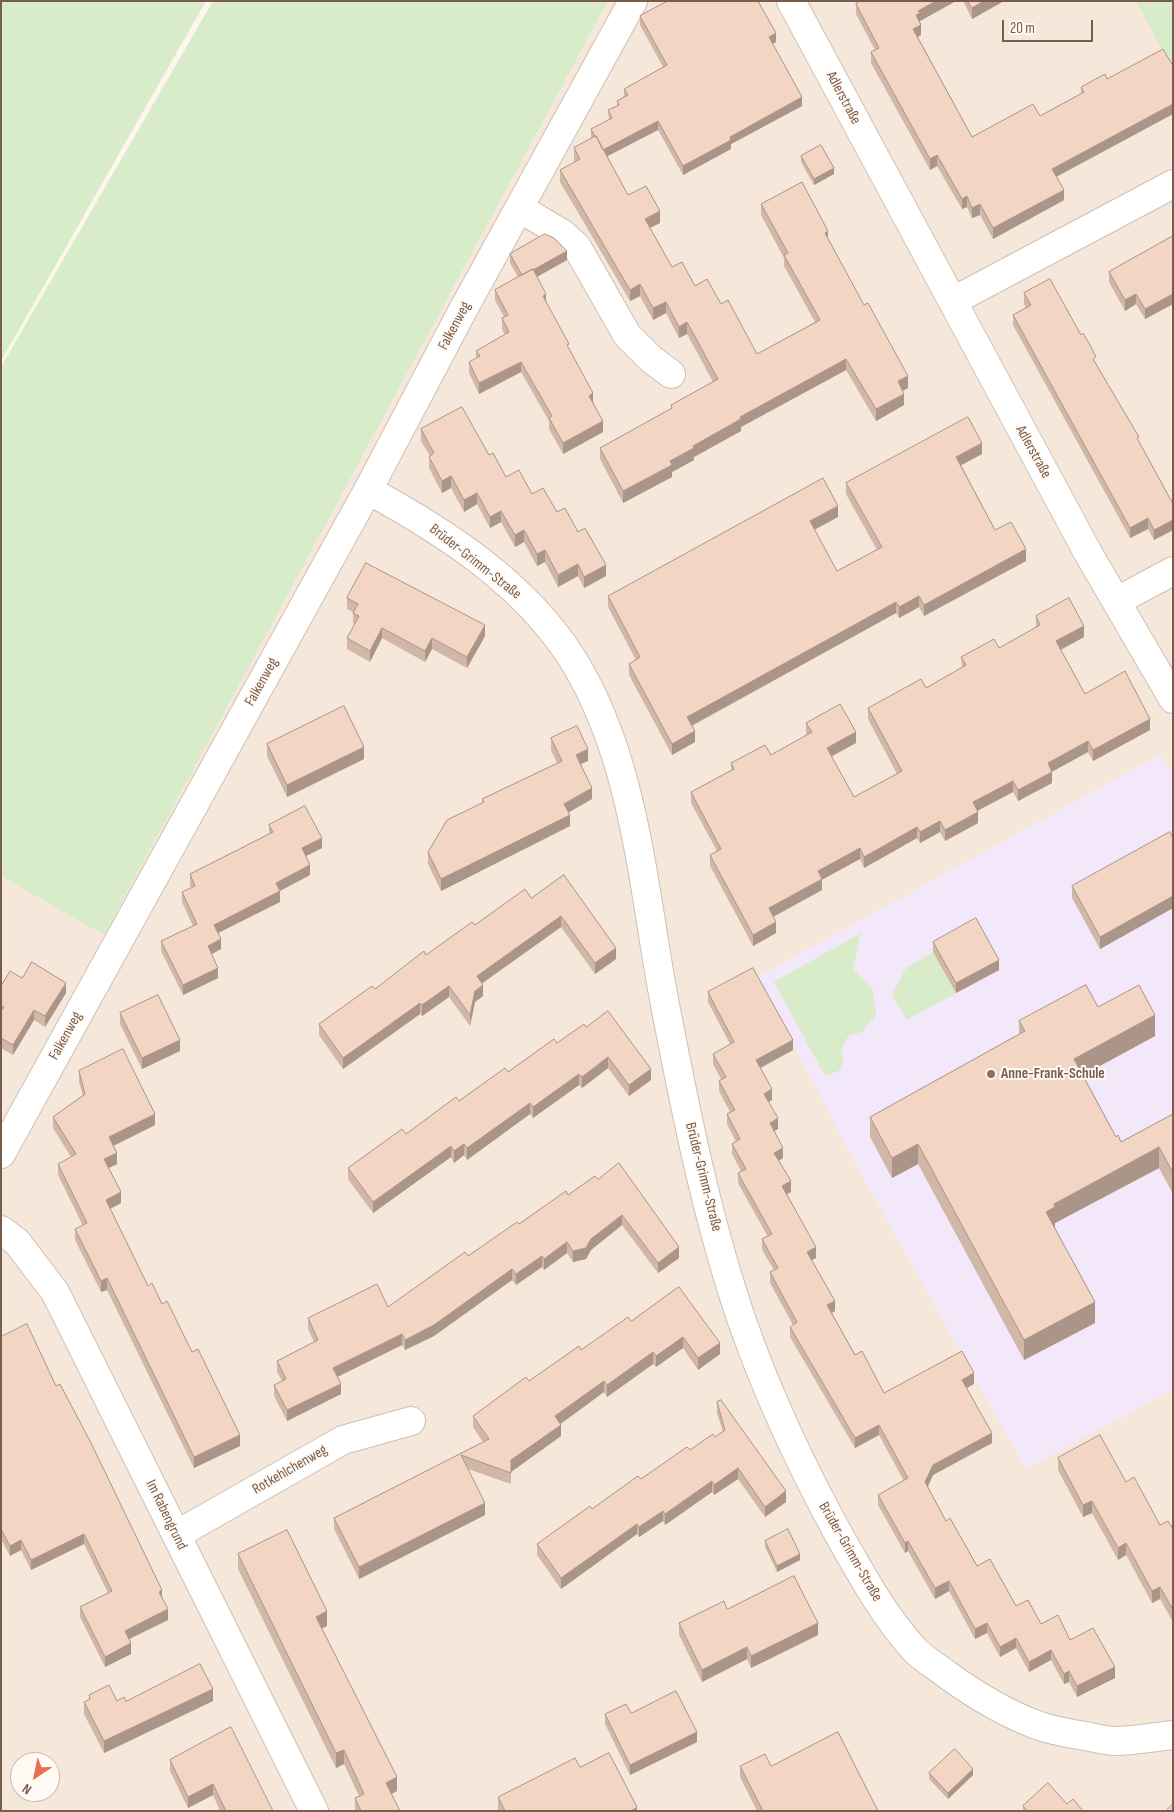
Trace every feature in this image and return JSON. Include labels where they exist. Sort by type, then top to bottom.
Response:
[{"type":"street","name":"Falkenweg","points":[[1,1154],[368,490],[519,208],[633,1]]},
{"type":"street","name":"Adlerstraße","points":[[790,1],[953,301],[990,373],[1173,698]]},
{"type":"street","points":[[953,301],[1173,184]]},
{"type":"street","points":[[519,208],[563,234],[577,247],[627,335],[651,359],[671,374]]},
{"type":"street","name":"Brüder-Grimm-Straße","points":[[368,490],[406,510],[458,544],[517,592],[542,619],[572,658],[591,694],[613,747],[630,806],[659,974],[688,1120],[722,1253],[742,1321],[770,1394],[814,1488],[883,1609],[916,1652],[978,1698],[1040,1726],[1113,1742],[1173,1736]]},
{"type":"street","points":[[1117,601],[1173,571]]},
{"type":"street","name":"Im Rabengrund","points":[[1,1230],[18,1242],[55,1292],[314,1811]]},
{"type":"street","name":"Rotkehlchenweg","points":[[176,1535],[343,1440],[411,1421]]},
{"type":"shaded area","points":[[608,1],[1173,1],[1173,1811],[1,1811],[1,876],[104,934]]},
{"type":"shaded area","name":"Anne-Frank-Schule","points":[[1161,754],[1173,775],[1173,1389],[1026,1469],[860,1172],[758,977]]},
{"type":"green space","points":[[1,1],[206,1],[1,361]]},
{"type":"green space","points":[[213,1],[608,1],[104,935],[1,876],[1,367]]},
{"type":"green space","points":[[1136,1],[1173,1],[1173,70]]},
{"type":"green space","points":[[861,933],[853,969],[873,990],[876,1015],[862,1032],[848,1036],[841,1052],[844,1059],[839,1071],[825,1076],[774,982]]},
{"type":"green space","points":[[933,952],[956,993],[907,1020],[892,995],[906,968]]},
{"type":"building","points":[[668,1],[758,1],[776,33],[769,37],[802,97],[730,137],[731,140],[683,166],[658,121],[603,150],[591,129],[612,118],[608,110],[619,105],[617,101],[628,95],[624,89],[667,65],[640,16]]},
{"type":"building","points":[[860,1],[936,1],[918,11],[920,13],[916,15],[921,25],[913,29],[972,137],[1033,104],[1040,116],[1084,92],[1081,87],[1105,74],[1107,79],[1163,49],[1173,66],[1173,104],[1052,169],[1064,190],[993,228],[980,204],[972,208],[967,196],[962,199],[937,155],[930,159],[871,52],[879,48],[856,4]]},
{"type":"building","points":[[968,1],[984,1],[972,8]]},
{"type":"building","points":[[596,136],[628,195],[646,186],[660,211],[645,219],[672,267],[682,262],[695,286],[707,279],[721,304],[728,300],[757,354],[820,320],[784,255],[788,253],[761,204],[802,182],[828,231],[825,233],[864,305],[868,303],[908,376],[898,381],[904,394],[876,409],[846,359],[740,417],[741,419],[670,461],[672,465],[623,491],[600,448],[672,408],[671,405],[718,379],[687,322],[679,327],[666,302],[653,308],[640,284],[630,290],[560,170],[580,159],[574,148]]},
{"type":"building","points":[[821,145],[834,168],[814,179],[801,156]]},
{"type":"building","points":[[545,234],[554,238],[567,251],[522,275],[510,254]]},
{"type":"building","points":[[1173,236],[1173,294],[1145,309],[1136,294],[1125,300],[1109,272]]},
{"type":"building","points":[[533,269],[546,294],[543,296],[593,393],[589,396],[603,421],[563,443],[549,418],[552,416],[521,362],[479,383],[469,362],[480,356],[476,351],[509,332],[502,318],[508,315],[495,290]]},
{"type":"building","points":[[1050,279],[1081,335],[1083,333],[1090,345],[1096,357],[1093,359],[1139,437],[1137,438],[1173,504],[1173,520],[1154,530],[1148,518],[1130,528],[1013,315],[1031,305],[1024,293]]},
{"type":"building","points":[[462,407],[489,455],[493,453],[506,477],[519,470],[532,494],[543,488],[557,512],[565,508],[578,532],[585,528],[606,565],[584,577],[578,564],[558,575],[545,550],[537,554],[524,530],[515,535],[501,511],[490,517],[477,493],[464,500],[451,476],[442,481],[429,457],[434,453],[421,429]]},
{"type":"building","points":[[968,417],[982,443],[956,457],[995,530],[1011,522],[1026,549],[924,605],[919,596],[899,607],[896,602],[687,717],[695,731],[672,744],[629,664],[640,657],[608,596],[823,478],[838,506],[810,521],[837,571],[882,547],[846,483]]},
{"type":"building","points":[[366,563],[485,625],[467,657],[432,638],[425,651],[382,628],[370,651],[347,638],[359,616],[353,613],[358,604],[347,598]]},
{"type":"building","points":[[1069,598],[1084,626],[1056,641],[1085,694],[1125,671],[1150,719],[1093,750],[1088,741],[1048,763],[1052,772],[1018,790],[1013,781],[973,802],[978,812],[945,830],[940,821],[920,832],[917,827],[864,857],[860,848],[818,871],[822,879],[769,908],[776,922],[753,935],[710,855],[721,849],[691,792],[734,769],[731,763],[765,745],[771,755],[812,732],[806,723],[840,704],[856,732],[827,748],[854,797],[902,771],[868,708],[921,679],[926,688],[966,665],[961,657],[994,639],[999,648],[1040,625],[1036,616]]},
{"type":"building","points":[[344,706],[364,747],[287,785],[267,744]]},
{"type":"building","points":[[577,726],[588,749],[576,755],[592,788],[564,804],[570,815],[441,879],[428,852],[447,820],[484,802],[482,799],[562,761],[551,738]]},
{"type":"building","points":[[305,806],[322,838],[302,848],[310,865],[276,883],[280,891],[214,925],[221,939],[208,946],[218,968],[183,985],[161,941],[197,924],[182,892],[195,886],[190,874],[273,832],[269,825]]},
{"type":"building","points":[[1170,832],[1173,838],[1173,896],[1100,937],[1072,886]]},
{"type":"building","points":[[564,875],[616,948],[595,963],[561,916],[477,976],[483,985],[475,991],[470,1015],[449,986],[422,1005],[420,1003],[343,1058],[319,1024],[372,986],[375,989],[424,951],[426,955],[472,922],[475,925],[525,889],[531,898]]},
{"type":"building","points":[[976,918],[999,960],[956,983],[933,942]]},
{"type":"building","points":[[32,962],[66,983],[45,1016],[34,1010],[13,1045],[1,1038],[1,1011],[4,1007],[1,1006],[1,986],[10,971],[22,978]]},
{"type":"building","points":[[753,968],[793,1040],[756,1060],[772,1089],[764,1094],[778,1118],[770,1123],[783,1148],[774,1153],[791,1181],[782,1186],[816,1247],[807,1252],[835,1301],[827,1305],[855,1355],[862,1351],[884,1393],[962,1351],[974,1373],[962,1380],[992,1433],[933,1465],[925,1482],[946,1521],[950,1518],[977,1566],[990,1559],[1016,1606],[1028,1600],[1041,1624],[1058,1615],[1070,1640],[1093,1628],[1115,1667],[1077,1686],[1069,1671],[1064,1674],[1051,1650],[1029,1662],[1016,1638],[1000,1647],[987,1623],[975,1629],[949,1581],[935,1588],[908,1541],[905,1543],[878,1495],[908,1478],[879,1425],[855,1438],[790,1327],[797,1322],[770,1272],[778,1268],[762,1239],[772,1234],[738,1173],[746,1169],[732,1144],[740,1139],[727,1114],[735,1110],[719,1081],[726,1077],[713,1054],[734,1042],[708,992]]},
{"type":"building","points":[[1086,985],[1098,1007],[1139,985],[1155,1015],[1074,1059],[1116,1137],[1118,1135],[1121,1142],[1173,1114],[1173,1173],[1159,1147],[1054,1204],[1055,1207],[1046,1212],[1095,1302],[1024,1340],[918,1144],[892,1158],[870,1117],[1025,1031],[1019,1021]]},
{"type":"building","points":[[158,995],[180,1040],[142,1058],[120,1013]]},
{"type":"building","points":[[608,1011],[651,1069],[629,1085],[608,1057],[582,1077],[579,1074],[533,1107],[530,1103],[467,1148],[464,1144],[454,1151],[451,1146],[373,1202],[348,1168],[402,1129],[406,1134],[456,1097],[459,1101],[505,1068],[508,1072],[554,1039],[557,1043],[584,1024],[586,1027]]},
{"type":"building","points":[[123,1049],[155,1114],[109,1137],[117,1153],[104,1159],[121,1192],[106,1200],[148,1286],[152,1283],[162,1304],[167,1301],[192,1352],[198,1349],[240,1435],[194,1457],[107,1278],[101,1281],[75,1229],[87,1223],[58,1164],[76,1154],[53,1117],[85,1094],[79,1071]]},
{"type":"building","points":[[619,1163],[679,1247],[658,1263],[622,1215],[591,1239],[586,1248],[573,1251],[567,1242],[544,1259],[542,1256],[516,1274],[512,1269],[434,1325],[405,1340],[402,1334],[333,1368],[341,1384],[287,1410],[274,1385],[286,1379],[277,1361],[318,1340],[308,1318],[377,1284],[388,1307],[465,1252],[468,1256],[517,1222],[519,1224],[566,1191],[568,1195],[595,1176],[598,1179]]},
{"type":"building","points":[[679,1287],[720,1343],[698,1358],[683,1337],[656,1356],[653,1352],[607,1385],[604,1381],[555,1416],[561,1425],[511,1460],[511,1473],[461,1455],[485,1503],[359,1567],[334,1518],[489,1439],[473,1416],[526,1377],[529,1381],[579,1346],[581,1350],[628,1317],[631,1321]]},
{"type":"building","points":[[27,1324],[56,1386],[60,1384],[91,1443],[162,1590],[159,1592],[168,1609],[125,1631],[131,1643],[105,1657],[80,1607],[112,1591],[84,1534],[31,1560],[21,1540],[10,1546],[1,1529],[1,1337]]},
{"type":"building","points":[[721,1400],[786,1491],[765,1507],[738,1468],[714,1485],[712,1481],[665,1514],[663,1511],[639,1527],[637,1524],[561,1578],[537,1544],[590,1506],[592,1509],[638,1476],[641,1479],[687,1447],[690,1450],[713,1434],[715,1437],[725,1430],[717,1402]]},
{"type":"building","points":[[1100,1435],[1126,1482],[1134,1477],[1160,1525],[1168,1521],[1173,1529],[1173,1610],[1160,1587],[1152,1591],[1126,1543],[1118,1548],[1092,1501],[1083,1505],[1058,1458]]},
{"type":"building","points":[[788,1529],[800,1554],[777,1566],[765,1541]]},
{"type":"building","points":[[287,1530],[327,1611],[316,1617],[397,1777],[386,1783],[400,1811],[361,1811],[355,1798],[364,1794],[344,1750],[336,1753],[238,1554]]},
{"type":"building","points":[[794,1576],[818,1623],[751,1656],[747,1647],[702,1670],[679,1623],[724,1601],[727,1609]]},
{"type":"building","points":[[200,1664],[213,1689],[104,1741],[84,1702],[90,1699],[89,1695],[109,1685],[117,1701],[124,1697],[126,1701]]},
{"type":"building","points":[[676,1691],[697,1732],[630,1765],[605,1714],[626,1704],[631,1713]]},
{"type":"building","points":[[231,1727],[273,1811],[226,1811],[213,1784],[188,1797],[170,1760]]},
{"type":"building","points":[[838,1732],[878,1811],[763,1811],[740,1766],[765,1754],[771,1766]]},
{"type":"building","points":[[955,1749],[973,1769],[948,1793],[929,1773]]},
{"type":"building","points":[[609,1753],[637,1807],[631,1811],[505,1811],[498,1797],[575,1758],[580,1767]]},
{"type":"building","points":[[1048,1783],[1067,1804],[1073,1799],[1083,1811],[1027,1811],[1023,1806]]},
{"type":"building","points":[[1173,1804],[1173,1811],[1166,1811]]},
{"type":"place","name":"Anne-Frank-Schule","points":[[991,1074]]}]
